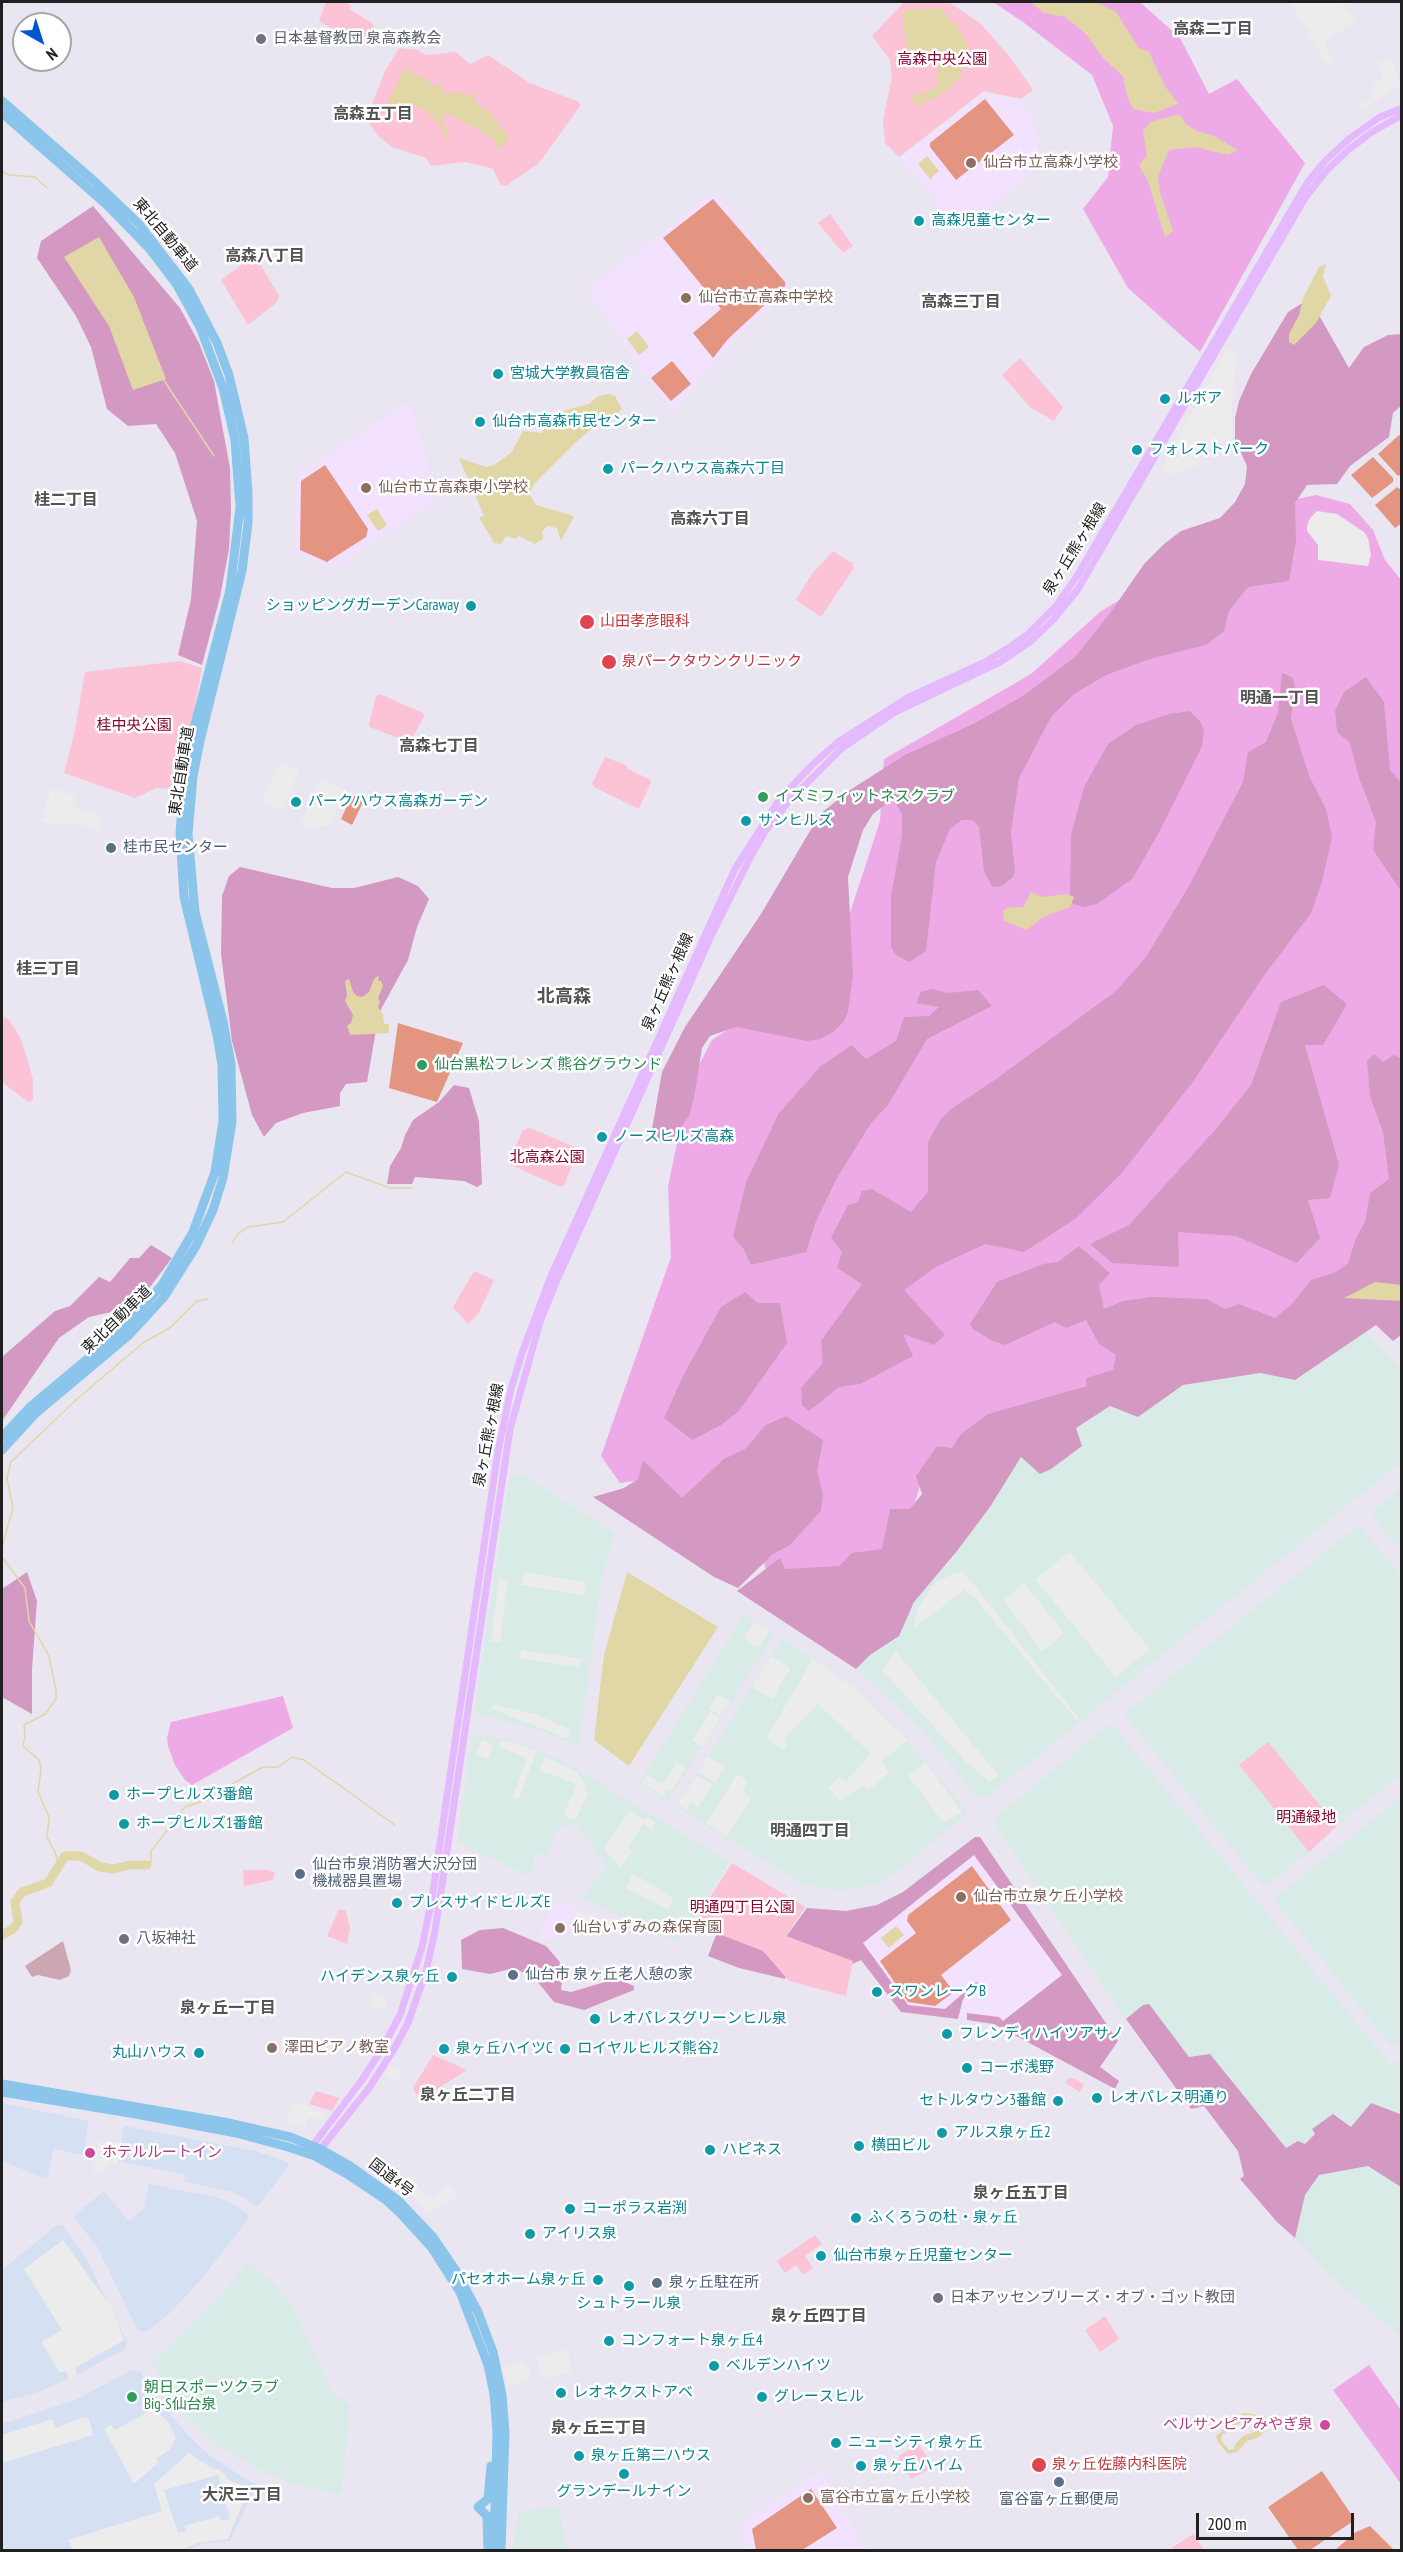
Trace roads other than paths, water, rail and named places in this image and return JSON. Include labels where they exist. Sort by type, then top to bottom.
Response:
[{"type":"highway","name":"東北自動車道","points":[[2,101],[20,124],[128,225],[165,268],[192,311],[217,368],[229,408],[239,476],[240,507],[230,590],[191,740],[184,780],[180,833],[185,906],[217,1035],[222,1065],[223,1121],[215,1172],[193,1232],[162,1285],[122,1330],[30,1407],[2,1437]]},
{"type":"highway","name":"東北自動車道","points":[[2,113],[20,124],[139,224],[189,289],[217,343],[229,375],[244,438],[248,493],[248,523],[242,571],[199,750],[194,776],[189,834],[195,912],[223,1022],[231,1064],[232,1122],[223,1178],[213,1210],[196,1246],[164,1297],[129,1335],[36,1413],[2,1450]]},
{"type":"highway","name":"国道4号","points":[[2,2084],[250,2127],[313,2151],[382,2188],[417,2219],[446,2256],[478,2312],[493,2352],[502,2395],[505,2432],[501,2550]]},
{"type":"highway","name":"国道4号","points":[[2,2092],[236,2133],[313,2151],[386,2200],[416,2229],[444,2266],[472,2318],[488,2365],[494,2394],[496,2458],[494,2550]]},
{"type":"highway","points":[[488,2550],[487,2516],[478,2507],[488,2499],[490,2469],[496,2458]]},
{"type":"main road","name":"泉ヶ丘熊ヶ根線","points":[[313,2151],[382,2049],[404,2006],[426,1934],[498,1451],[511,1389],[522,1353],[551,1276],[735,869],[779,800],[810,766],[838,741],[908,698],[985,662],[1010,647],[1028,634],[1057,604],[1077,576],[1307,183],[1325,161],[1350,138],[1380,117],[1401,108]]},
{"type":"main road","name":"泉ヶ丘熊ヶ根線","points":[[313,2151],[385,2065],[408,2023],[426,1971],[435,1931],[509,1436],[537,1333],[566,1259],[748,860],[765,831],[788,802],[816,771],[842,748],[895,712],[1000,662],[1031,641],[1053,620],[1078,589],[1305,198],[1326,171],[1348,150],[1382,125],[1401,115]]},
{"type":"waterway","points":[[2,172],[9,175],[35,177],[47,188]]},
{"type":"waterway","points":[[163,379],[214,456]]},
{"type":"waterway","points":[[232,1243],[238,1234],[248,1227],[283,1222],[346,1172],[390,1188],[412,1188]]},
{"type":"waterway","points":[[2,1547],[13,1508],[7,1478],[11,1462],[77,1399],[143,1343],[171,1327],[197,1301],[208,1299]]},
{"type":"waterway","points":[[2,1557],[25,1588],[29,1621],[49,1656],[56,1691],[56,1699],[45,1714],[24,1725],[23,1746],[39,1760],[41,1769],[38,1792],[49,1817],[47,1837],[59,1865]]},
{"type":"waterway","points":[[147,1865],[151,1862],[151,1851],[185,1807],[212,1798],[221,1790],[263,1767],[278,1767],[292,1757],[304,1760],[395,1825]]},
{"type":"waterway","points":[[2,1935],[13,1929],[18,1922],[15,1902],[22,1892],[48,1883],[65,1856],[81,1856],[100,1867],[114,1869],[129,1865],[147,1865]]},
{"type":"place","name":"日本基督教団 泉高森教会","points":[[261,39]]},
{"type":"place","name":"仙台市立高森小学校","points":[[971,163]]},
{"type":"place","name":"高森児童センター","points":[[919,221]]},
{"type":"place","name":"仙台市立高森中学校","points":[[686,298]]},
{"type":"place","name":"宮城大学教員宿舎","points":[[498,374]]},
{"type":"place","name":"ルボア","points":[[1165,399]]},
{"type":"place","name":"仙台市高森市民センター","points":[[480,422]]},
{"type":"place","name":"フォレストパーク","points":[[1137,450]]},
{"type":"place","name":"パークハウス高森六丁目","points":[[608,469]]},
{"type":"place","name":"仙台市立高森東小学校","points":[[366,488]]},
{"type":"place","name":"ショッピングガーデンCaraway","points":[[471,606]]},
{"type":"place","name":"山田孝彦眼科","points":[[587,622]]},
{"type":"place","name":"泉パークタウンクリニック","points":[[609,662]]},
{"type":"place","name":"イズミフィットネスクラブ","points":[[763,797]]},
{"type":"place","name":"パークハウス高森ガーデン","points":[[296,802]]},
{"type":"place","name":"サンヒルズ","points":[[746,821]]},
{"type":"place","name":"桂市民センター","points":[[111,848]]},
{"type":"place","name":"仙台黒松フレンズ 熊谷グラウンド","points":[[422,1065]]},
{"type":"place","name":"ノースヒルズ高森","points":[[602,1137]]},
{"type":"place","name":"ホープヒルズ3番館","points":[[114,1795]]},
{"type":"place","name":"ホープヒルズ1番館","points":[[124,1824]]},
{"type":"place","name":"仙台市泉消防署大沢分団 機械器具置場","points":[[300,1874]]},
{"type":"place","name":"仙台市立泉ケ丘小学校","points":[[961,1897]]},
{"type":"place","name":"プレスサイドヒルズE","points":[[397,1903]]},
{"type":"place","name":"仙台いずみの森保育園","points":[[560,1928]]},
{"type":"place","name":"八坂神社","points":[[124,1939]]},
{"type":"place","name":"仙台市 泉ヶ丘老人憩の家","points":[[513,1975]]},
{"type":"place","name":"ハイデンス泉ヶ丘","points":[[452,1977]]},
{"type":"place","name":"スワンレークB","points":[[877,1992]]},
{"type":"place","name":"レオパレスグリーンヒル泉","points":[[595,2019]]},
{"type":"place","name":"フレンディハイツアサノ","points":[[947,2034]]},
{"type":"place","name":"澤田ピアノ教室","points":[[272,2048]]},
{"type":"place","name":"泉ヶ丘ハイツC","points":[[444,2049]]},
{"type":"place","name":"ロイヤルヒルズ熊谷2","points":[[565,2049]]},
{"type":"place","name":"丸山ハウス","points":[[199,2053]]},
{"type":"place","name":"コーポ浅野","points":[[967,2068]]},
{"type":"place","name":"レオパレス明通り","points":[[1097,2098]]},
{"type":"place","name":"セトルタウン3番館","points":[[1058,2101]]},
{"type":"place","name":"アルス泉ヶ丘2","points":[[942,2133]]},
{"type":"place","name":"横田ビル","points":[[859,2146]]},
{"type":"place","name":"ハピネス","points":[[710,2150]]},
{"type":"place","name":"ホテルルートイン","points":[[90,2153]]},
{"type":"place","name":"コーポラス岩渕","points":[[570,2209]]},
{"type":"place","name":"ふくろうの杜・泉ヶ丘","points":[[856,2218]]},
{"type":"place","name":"アイリス泉","points":[[530,2234]]},
{"type":"place","name":"仙台市泉ヶ丘児童センター","points":[[821,2256]]},
{"type":"place","name":"パセオホーム泉ヶ丘","points":[[598,2280]]},
{"type":"place","name":"泉ヶ丘駐在所","points":[[657,2283]]},
{"type":"place","name":"シュトラール泉","points":[[629,2286]]},
{"type":"place","name":"日本アッセンブリーズ・オブ・ゴット教団","points":[[938,2298]]},
{"type":"place","name":"コンフォート泉ヶ丘4","points":[[609,2341]]},
{"type":"place","name":"ベルデンハイツ","points":[[714,2366]]},
{"type":"place","name":"レオネクストアベ","points":[[561,2393]]},
{"type":"place","name":"朝日スポーツクラブ Big-S仙台泉","points":[[132,2397]]},
{"type":"place","name":"グレースヒル","points":[[762,2397]]},
{"type":"place","name":"ベルサンピアみやぎ泉","points":[[1325,2425]]},
{"type":"place","name":"ニューシティ泉ヶ丘","points":[[836,2443]]},
{"type":"place","name":"泉ヶ丘第二ハウス","points":[[579,2456]]},
{"type":"place","name":"泉ヶ丘佐藤内科医院","points":[[1039,2465]]},
{"type":"place","name":"泉ヶ丘ハイム","points":[[861,2466]]},
{"type":"place","name":"グランデールナイン","points":[[624,2474]]},
{"type":"place","name":"富谷富ヶ丘郵便局","points":[[1059,2482]]},
{"type":"place","name":"富谷市立富ヶ丘小学校","points":[[808,2498]]},
{"type":"district","name":"高森二丁目","points":[[1213,29]]},
{"type":"district","name":"高森五丁目","points":[[373,114]]},
{"type":"district","name":"高森八丁目","points":[[265,256]]},
{"type":"district","name":"高森三丁目","points":[[961,302]]},
{"type":"district","name":"桂二丁目","points":[[66,500]]},
{"type":"district","name":"高森六丁目","points":[[710,519]]},
{"type":"district","name":"明通一丁目","points":[[1280,698]]},
{"type":"district","name":"高森七丁目","points":[[439,746]]},
{"type":"district","name":"桂三丁目","points":[[48,969]]},
{"type":"district","name":"北高森","points":[[564,997]]},
{"type":"district","name":"明通四丁目","points":[[810,1831]]},
{"type":"district","name":"泉ヶ丘一丁目","points":[[228,2008]]},
{"type":"district","name":"泉ヶ丘二丁目","points":[[468,2095]]},
{"type":"district","name":"泉ヶ丘五丁目","points":[[1021,2193]]},
{"type":"district","name":"泉ヶ丘四丁目","points":[[819,2316]]},
{"type":"district","name":"泉ヶ丘三丁目","points":[[599,2428]]},
{"type":"district","name":"大沢三丁目","points":[[242,2495]]},
{"type":"park label","name":"高森中央公園","points":[[942,60]]},
{"type":"park label","name":"桂中央公園","points":[[134,726]]},
{"type":"park label","name":"北高森公園","points":[[547,1158]]},
{"type":"park label","name":"明通緑地","points":[[1306,1818]]},
{"type":"park label","name":"明通四丁目公園","points":[[742,1908]]}]
